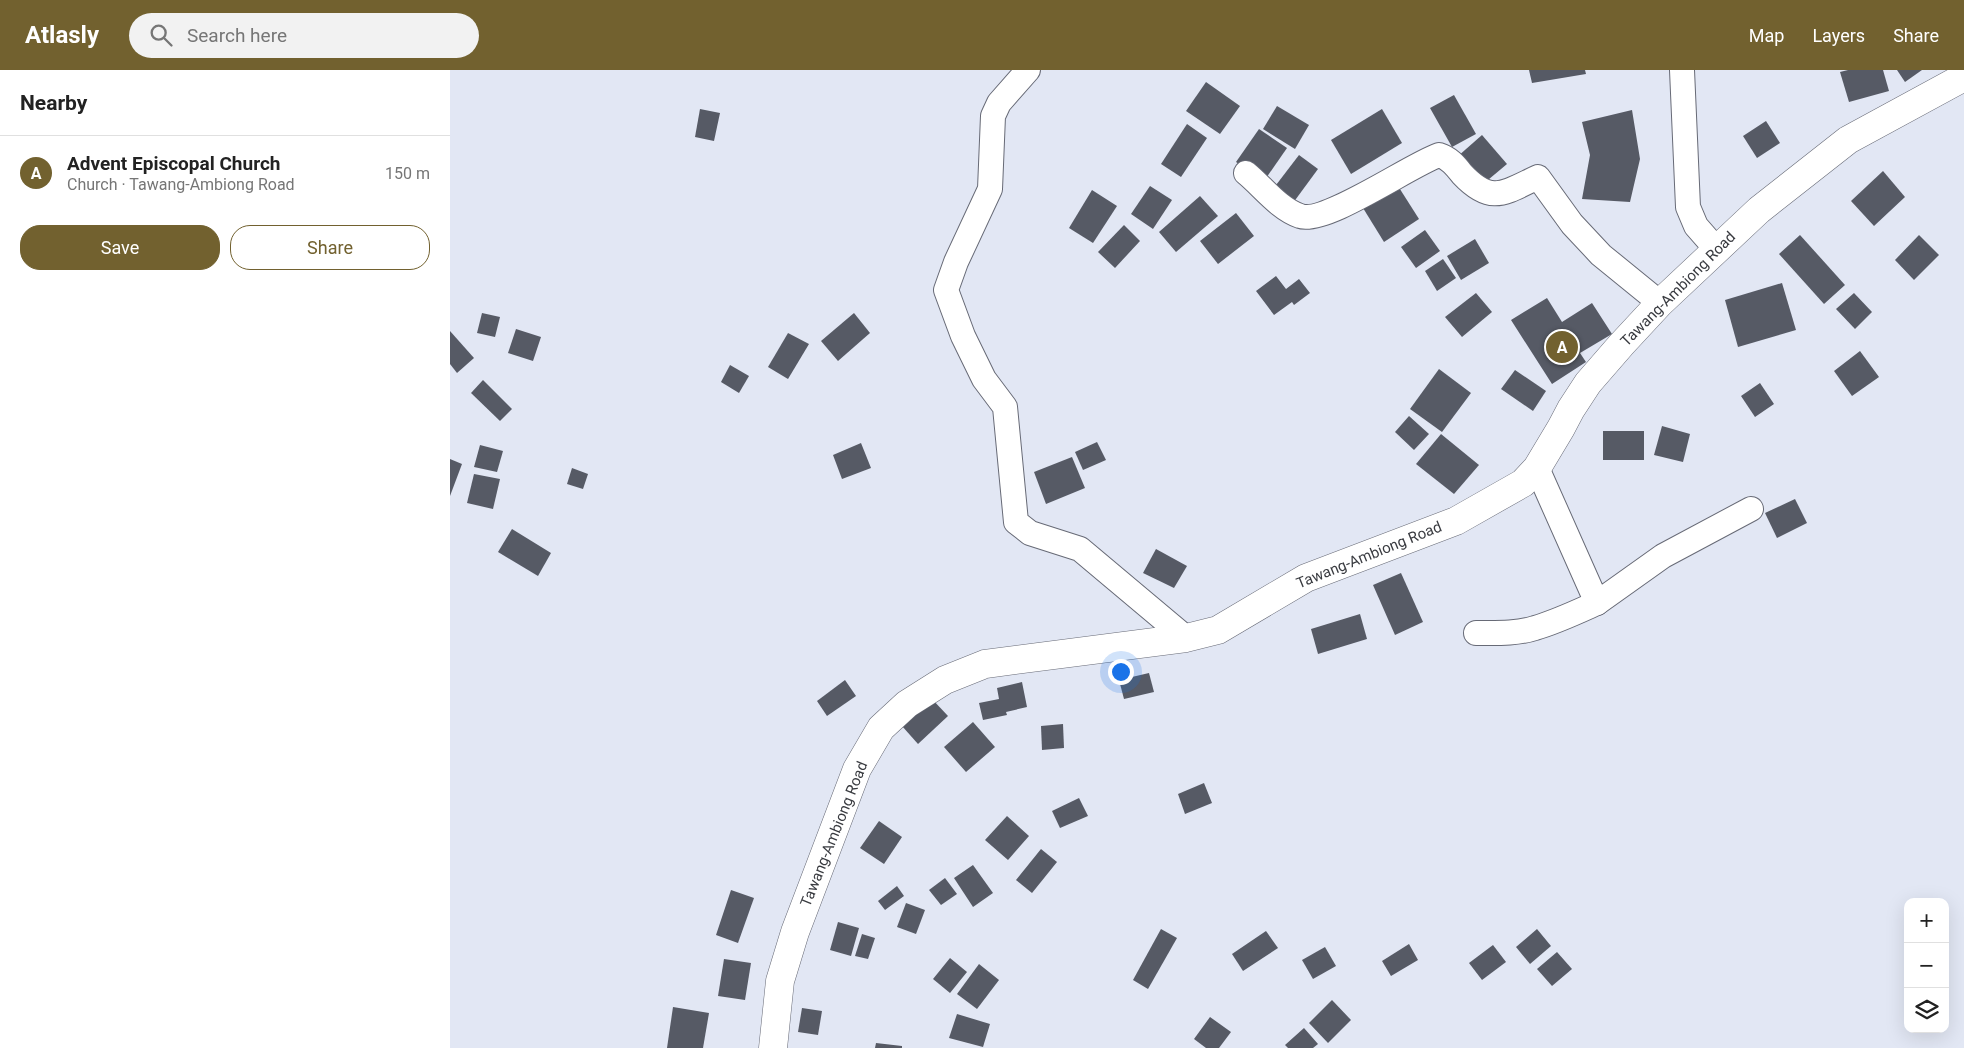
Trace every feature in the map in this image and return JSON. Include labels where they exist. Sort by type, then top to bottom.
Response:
[{"type":"main road","name":"Tawang-Ambiong Road","points":[[773,1048],[780,981],[795,932],[857,769],[880,728],[907,704],[945,680],[985,664],[1186,638],[1218,630],[1306,578],[1456,520],[1523,483],[1537,468],[1571,409],[1588,384],[1660,303],[1759,210],[1848,140],[1964,77]]},
{"type":"street","points":[[1028,70],[999,103],[993,116],[990,189],[956,262],[946,290],[963,336],[984,379],[1005,407],[1016,522],[1030,533],[1080,549],[1186,638]]},
{"type":"street","points":[[1682,70],[1688,207],[1696,226],[1717,250]]},
{"type":"street","points":[[1246,173],[1289,210],[1300,216],[1311,217],[1362,196],[1408,169],[1439,154],[1448,158],[1480,191],[1491,194],[1504,192],[1538,177],[1572,224],[1601,255],[1660,303]]},
{"type":"street","points":[[1537,468],[1597,603]]},
{"type":"street","points":[[1476,633],[1534,629],[1577,613],[1597,603],[1663,556],[1751,508]]},
{"type":"building","points":[[1529,70],[1585,70],[1586,74],[1532,83]]},
{"type":"building","points":[[1848,70],[1883,70],[1889,91],[1849,102],[1840,72]]},
{"type":"building","points":[[1897,70],[1922,70],[1905,82]]},
{"type":"building","points":[[1206,82],[1240,106],[1220,134],[1186,111]]},
{"type":"building","points":[[1454,95],[1476,134],[1452,147],[1430,108]]},
{"type":"building","points":[[1277,106],[1309,125],[1295,149],[1263,129]]},
{"type":"building","points":[[700,109],[720,113],[714,141],[695,137]]},
{"type":"building","points":[[1382,109],[1402,143],[1351,174],[1331,140]]},
{"type":"building","points":[[1632,110],[1640,159],[1630,202],[1582,199],[1590,155],[1582,122]]},
{"type":"building","points":[[1766,121],[1780,143],[1757,158],[1743,136]]},
{"type":"building","points":[[1187,124],[1207,138],[1181,177],[1161,164]]},
{"type":"building","points":[[1259,129],[1287,148],[1264,181],[1236,162]]},
{"type":"building","points":[[1482,135],[1507,164],[1482,185],[1457,157]]},
{"type":"building","points":[[1299,155],[1318,169],[1293,203],[1273,189]]},
{"type":"building","points":[[1883,171],[1905,197],[1874,226],[1851,201]]},
{"type":"building","points":[[1150,186],[1172,200],[1153,229],[1131,214]]},
{"type":"building","points":[[1398,186],[1419,219],[1384,242],[1363,208]]},
{"type":"building","points":[[1092,190],[1117,206],[1093,243],[1069,228]]},
{"type":"building","points":[[1200,196],[1218,216],[1176,252],[1159,232]]},
{"type":"building","points":[[1236,213],[1254,236],[1218,264],[1200,241]]},
{"type":"building","points":[[1124,225],[1140,241],[1115,268],[1098,252]]},
{"type":"building","points":[[1425,230],[1440,251],[1416,268],[1401,247]]},
{"type":"building","points":[[1800,235],[1845,285],[1824,304],[1779,254]]},
{"type":"building","points":[[1919,235],[1939,255],[1914,280],[1895,260]]},
{"type":"building","points":[[1475,239],[1489,263],[1461,280],[1447,256]]},
{"type":"building","points":[[1443,259],[1456,278],[1437,291],[1425,271]]},
{"type":"building","points":[[1276,276],[1286,289],[1299,279],[1310,293],[1294,305],[1292,302],[1274,315],[1256,291]]},
{"type":"building","points":[[1782,283],[1796,330],[1738,347],[1725,300]]},
{"type":"building","points":[[1476,293],[1492,312],[1462,337],[1445,317]]},
{"type":"building","points":[[1854,293],[1872,312],[1855,329],[1836,309]]},
{"type":"building","points":[[1547,298],[1562,322],[1592,303],[1612,334],[1580,353],[1586,362],[1552,384],[1511,320]]},
{"type":"building","points":[[482,313],[500,317],[495,337],[477,333]]},
{"type":"building","points":[[854,313],[870,333],[838,361],[821,341]]},
{"type":"building","points":[[516,329],[541,337],[533,361],[508,353]]},
{"type":"building","points":[[450,331],[474,358],[457,373],[450,364]]},
{"type":"building","points":[[788,333],[809,344],[788,379],[768,367]]},
{"type":"building","points":[[1860,351],[1879,377],[1852,396],[1834,371]]},
{"type":"building","points":[[730,365],[749,376],[739,393],[721,382]]},
{"type":"building","points":[[1439,369],[1471,393],[1442,432],[1410,409]]},
{"type":"building","points":[[1515,370],[1546,391],[1533,411],[1501,389]]},
{"type":"building","points":[[483,380],[512,409],[500,421],[471,393]]},
{"type":"building","points":[[1760,383],[1774,404],[1755,417],[1741,396]]},
{"type":"building","points":[[1409,416],[1429,434],[1414,450],[1395,432]]},
{"type":"building","points":[[1662,426],[1690,434],[1683,462],[1654,455]]},
{"type":"building","points":[[1603,431],[1644,431],[1644,460],[1603,460]]},
{"type":"building","points":[[1441,434],[1479,465],[1454,494],[1416,464]]},
{"type":"building","points":[[1097,442],[1106,460],[1083,470],[1075,452]]},
{"type":"building","points":[[861,443],[871,468],[842,479],[833,455]]},
{"type":"building","points":[[480,445],[503,451],[497,472],[474,467]]},
{"type":"building","points":[[1072,457],[1085,488],[1046,504],[1034,472]]},
{"type":"building","points":[[450,459],[462,464],[450,496]]},
{"type":"building","points":[[572,468],[588,474],[583,489],[567,484]]},
{"type":"building","points":[[474,474],[500,479],[493,509],[467,503]]},
{"type":"building","points":[[1795,499],[1807,523],[1777,538],[1765,513]]},
{"type":"building","points":[[512,529],[551,553],[538,576],[498,552]]},
{"type":"building","points":[[1156,549],[1187,566],[1174,588],[1143,573]]},
{"type":"building","points":[[1401,573],[1423,622],[1395,635],[1373,585]]},
{"type":"building","points":[[1360,614],[1367,639],[1318,654],[1311,629]]},
{"type":"building","points":[[1149,673],[1154,692],[1124,699],[1119,680]]},
{"type":"building","points":[[845,680],[856,696],[827,716],[817,701]]},
{"type":"building","points":[[1022,682],[1027,707],[1006,712],[1007,715],[983,720],[979,703],[999,699],[997,688]]},
{"type":"building","points":[[932,699],[948,716],[918,744],[902,726]]},
{"type":"building","points":[[973,722],[995,747],[966,772],[944,747]]},
{"type":"building","points":[[1063,724],[1064,748],[1042,750],[1041,726]]},
{"type":"building","points":[[1204,783],[1212,803],[1185,814],[1178,794]]},
{"type":"building","points":[[1079,798],[1088,816],[1060,828],[1052,811]]},
{"type":"building","points":[[1007,816],[1029,836],[1008,860],[985,840]]},
{"type":"building","points":[[879,821],[902,837],[884,864],[860,848]]},
{"type":"building","points":[[1041,849],[1057,862],[1032,893],[1016,880]]},
{"type":"building","points":[[973,865],[993,893],[973,907],[954,878]]},
{"type":"building","points":[[945,878],[957,894],[941,905],[929,890]]},
{"type":"building","points":[[897,886],[904,896],[885,910],[878,901]]},
{"type":"building","points":[[731,890],[754,898],[738,943],[716,935]]},
{"type":"building","points":[[906,903],[925,910],[916,934],[897,927]]},
{"type":"building","points":[[838,922],[859,928],[851,956],[830,950]]},
{"type":"building","points":[[1161,929],[1177,938],[1148,989],[1133,980]]},
{"type":"building","points":[[1537,929],[1551,946],[1530,964],[1516,947]]},
{"type":"building","points":[[1266,931],[1278,948],[1243,971],[1232,954]]},
{"type":"building","points":[[862,934],[875,938],[868,959],[855,956]]},
{"type":"building","points":[[1409,944],[1418,960],[1391,976],[1382,961]]},
{"type":"building","points":[[1493,945],[1506,962],[1482,980],[1469,963]]},
{"type":"building","points":[[1325,947],[1336,966],[1313,979],[1302,960]]},
{"type":"building","points":[[1557,952],[1572,969],[1552,986],[1537,969]]},
{"type":"building","points":[[950,958],[967,972],[950,993],[933,979]]},
{"type":"building","points":[[724,959],[751,963],[745,1000],[718,996]]},
{"type":"building","points":[[979,964],[999,980],[977,1009],[957,994]]},
{"type":"building","points":[[1332,1000],[1351,1020],[1328,1043],[1309,1023]]},
{"type":"building","points":[[673,1007],[709,1013],[703,1048],[667,1048]]},
{"type":"building","points":[[802,1008],[822,1011],[818,1035],[798,1032]]},
{"type":"building","points":[[957,1014],[990,1024],[983,1047],[949,1038]]},
{"type":"building","points":[[1210,1017],[1231,1032],[1219,1048],[1206,1048],[1194,1039]]},
{"type":"building","points":[[1304,1028],[1318,1044],[1313,1048],[1288,1048],[1285,1045]]},
{"type":"building","points":[[876,1043],[902,1046],[902,1048],[875,1048]]},
{"type":"place","name":"Advent Episcopal Church","points":[[1562,347]]}]
